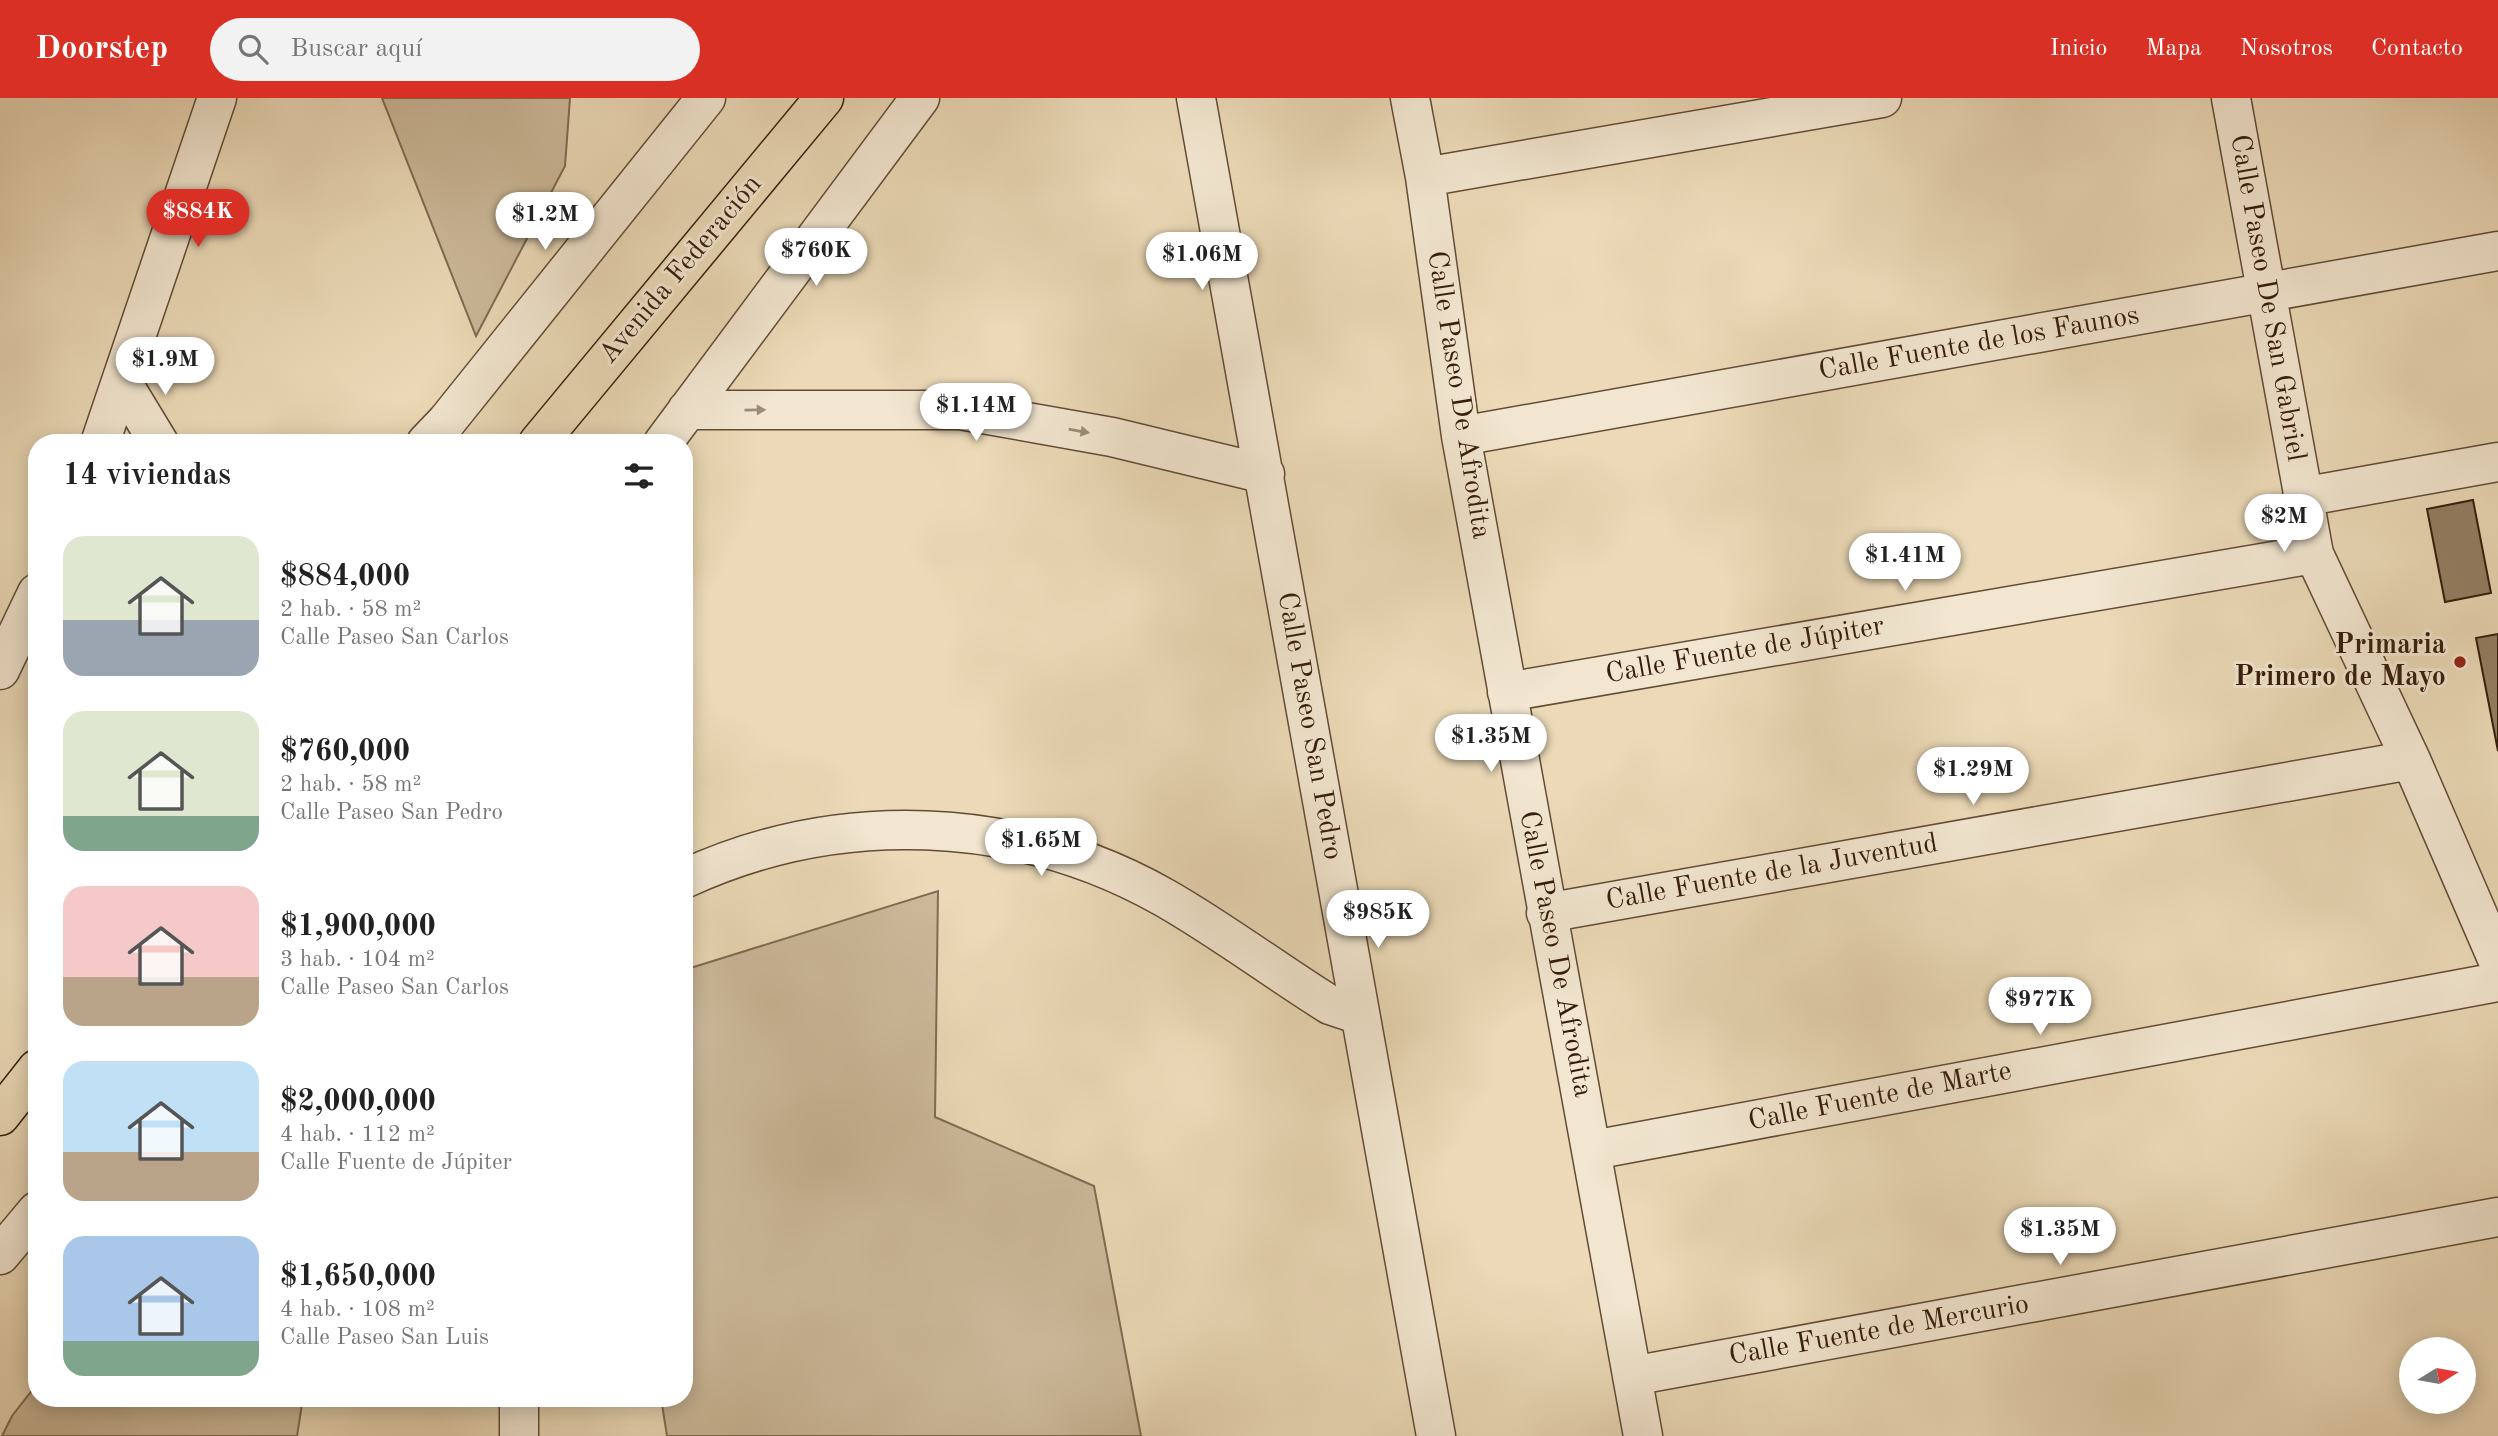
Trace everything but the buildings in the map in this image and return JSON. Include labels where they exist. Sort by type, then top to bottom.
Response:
[{"type":"main road","name":"Avenida Federación","points":[[545,434],[824,98]]},
{"type":"main road","points":[[0,1116],[28,1080]]},
{"type":"street","points":[[103,434],[217,98]]},
{"type":"street","points":[[435,434],[706,98]]},
{"type":"street","points":[[670,434],[920,98]]},
{"type":"street","name":"Calle Paseo San Pedro","points":[[1196,98],[1436,1436]]},
{"type":"street","name":"Calle Paseo De Afrodita","points":[[1410,98],[1425,177],[1461,436],[1643,1436]]},
{"type":"street","points":[[1425,177],[1882,98]]},
{"type":"street","name":"Calle Paseo De San Gabriel","points":[[2231,98],[2314,554],[2411,760],[2498,961]]},
{"type":"street","name":"Calle Fuente de los Faunos","points":[[1461,436],[2498,251]]},
{"type":"street","points":[[122,382],[154,434]]},
{"type":"street","points":[[687,410],[960,410],[1112,437],[1265,474]]},
{"type":"street","points":[[2302,497],[2498,462]]},
{"type":"street","name":"Calle Fuente de Júpiter","points":[[1507,692],[2314,554]]},
{"type":"street","points":[[0,670],[28,612]]},
{"type":"street","name":"Calle Fuente de la Juventud","points":[[1546,913],[2411,760]]},
{"type":"street","points":[[693,875],[730,858],[793,840],[888,829],[979,834],[1064,852],[1163,897],[1329,1005],[1360,1015]]},
{"type":"street","name":"Calle Fuente de Marte","points":[[1593,1150],[2498,982]]},
{"type":"street","name":"Calle Fuente de Mercurio","points":[[1632,1376],[2498,1217]]},
{"type":"street","points":[[0,1255],[28,1221]]},
{"type":"street","points":[[519,1407],[519,1436]]},
{"type":"shaded area","points":[[382,98],[570,98],[565,166],[476,336]]},
{"type":"shaded area","points":[[938,891],[935,1117],[1094,1186],[1141,1436],[667,1436],[662,1407],[693,1407],[693,967]]},
{"type":"shaded area","points":[[28,1396],[28,1407],[302,1407],[297,1436],[2,1436],[12,1416]]},
{"type":"place","name":"Primaria Primero de Mayo","points":[[2460,662]]}]
